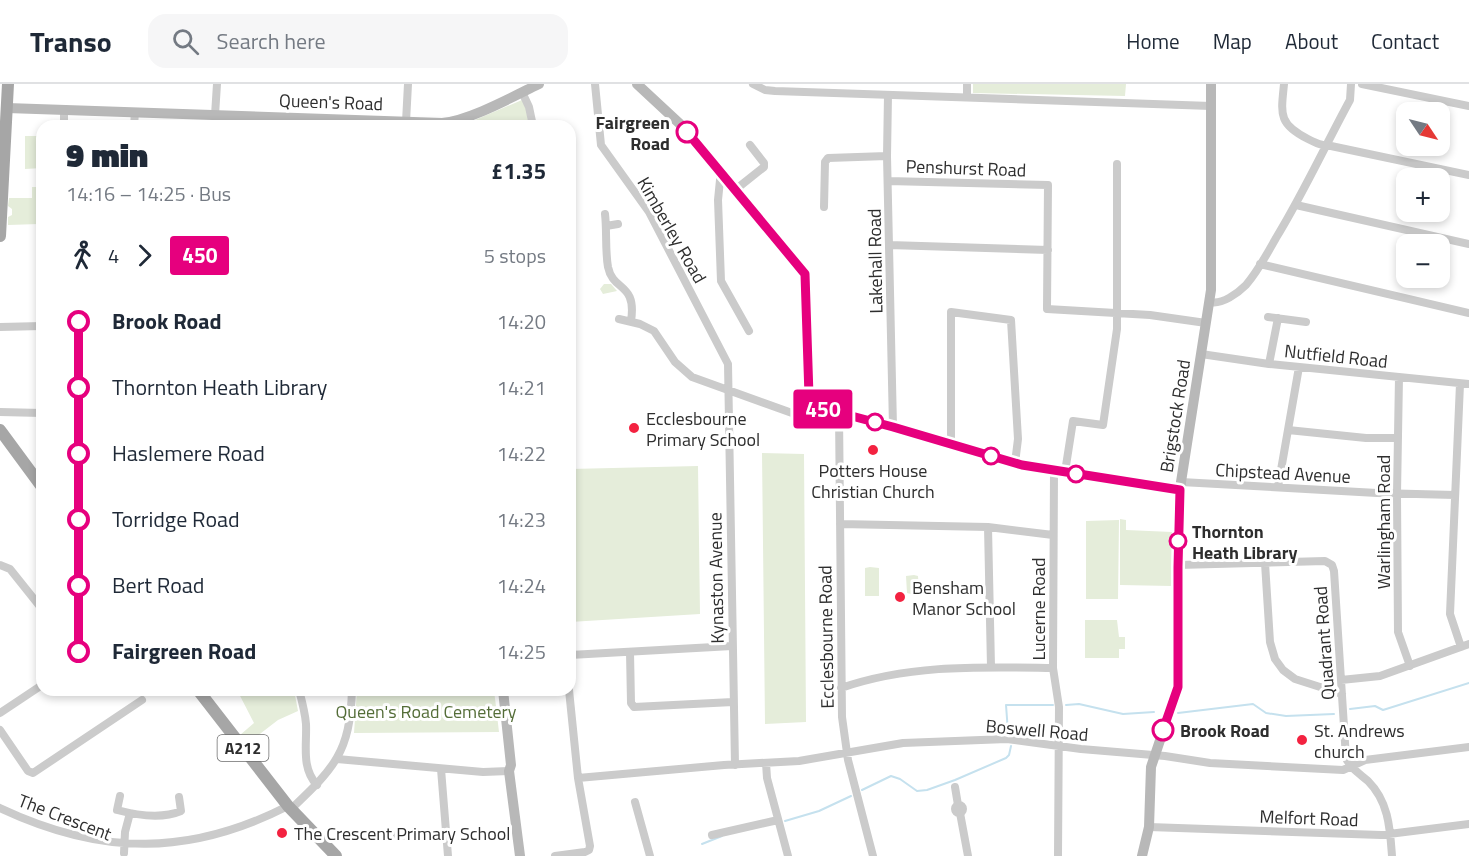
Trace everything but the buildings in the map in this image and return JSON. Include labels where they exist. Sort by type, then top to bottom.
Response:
[{"type":"main road","points":[[0,236],[8,84]]},
{"type":"main road","points":[[2,436],[36,479]]},
{"type":"main road","name":"A212","points":[[203,696],[289,808],[336,856]]},
{"type":"street","points":[[215,115],[217,84]]},
{"type":"street","points":[[406,120],[408,84]]},
{"type":"street","name":"Queen's Road","points":[[454,120],[539,84]]},
{"type":"street","name":"Kimberley Road","points":[[595,84],[601,145],[649,212],[722,350],[728,364],[729,391]]},
{"type":"street","points":[[637,84],[674,117],[805,274],[809,396],[813,405],[1015,463],[1059,472],[1181,486]]},
{"type":"street","points":[[753,84],[765,90],[776,91],[1211,106]]},
{"type":"street","points":[[967,84],[967,97]]},
{"type":"street","name":"Brigstock Road","points":[[1142,856],[1149,827],[1151,767],[1178,687],[1178,565],[1181,486],[1210,302],[1211,84]]},
{"type":"street","points":[[1284,84],[1282,114],[1286,124],[1299,134],[1327,146],[1469,175]]},
{"type":"street","points":[[1210,302],[1221,301],[1236,293],[1260,264],[1296,205],[1327,146],[1350,100],[1352,84]]},
{"type":"street","points":[[1362,84],[1469,106]]},
{"type":"street","points":[[522,92],[529,106],[532,120]]},
{"type":"street","name":"Lakehall Road","points":[[888,95],[887,156],[893,427]]},
{"type":"street","name":"Queen's Road","points":[[7,108],[215,115],[250,120]]},
{"type":"street","points":[[64,109],[64,120]]},
{"type":"street","points":[[134,120],[135,112]]},
{"type":"street","points":[[735,190],[764,167],[764,163],[750,145]]},
{"type":"street","points":[[824,207],[825,162],[828,158],[887,156]]},
{"type":"street","points":[[1117,164],[1117,314]]},
{"type":"street","points":[[723,176],[720,180],[718,200],[721,281],[749,331]]},
{"type":"street","name":"Penshurst Road","points":[[888,181],[1048,185],[1047,309],[1150,315],[1206,323]]},
{"type":"street","points":[[1296,205],[1469,244]]},
{"type":"street","points":[[605,214],[608,266],[613,277],[630,297],[633,305],[631,321]]},
{"type":"street","points":[[606,226],[618,224]]},
{"type":"street","points":[[889,246],[1048,250]]},
{"type":"street","points":[[1260,264],[1469,313]]},
{"type":"street","points":[[951,443],[951,312],[1011,320],[1018,439],[1015,463]]},
{"type":"street","name":"Lucerne Road","points":[[1058,856],[1059,707],[1053,668],[1053,535],[1059,472],[1073,421],[1103,425],[1116,342],[1117,314]]},
{"type":"street","points":[[1268,317],[1306,322]]},
{"type":"street","points":[[1269,364],[1278,318]]},
{"type":"street","points":[[619,319],[631,321],[656,332],[672,359],[688,374],[795,414],[806,414],[813,405]]},
{"type":"street","points":[[0,327],[36,326]]},
{"type":"street","name":"Nutfield Road","points":[[1201,354],[1269,364],[1465,384]]},
{"type":"street","points":[[1278,487],[1299,367]]},
{"type":"street","name":"Warlingham Road","points":[[1399,377],[1398,632],[1410,666]]},
{"type":"street","points":[[1341,680],[1380,676],[1465,646],[1450,614],[1455,495],[1465,384]]},
{"type":"street","name":"Kynaston Avenue","points":[[729,391],[735,765]]},
{"type":"street","points":[[0,412],[36,412]]},
{"type":"street","name":"Ecclesbourne Road","points":[[839,413],[841,688],[844,738],[873,856]]},
{"type":"street","points":[[1288,430],[1366,438],[1397,438]]},
{"type":"street","name":"Chipstead Avenue","points":[[1181,486],[1278,487],[1455,495]]},
{"type":"street","points":[[840,524],[988,527],[1053,535]]},
{"type":"street","points":[[988,527],[991,667]]},
{"type":"street","name":"Quadrant Road","points":[[1178,565],[1325,561],[1333,567],[1346,758],[1351,766]]},
{"type":"street","points":[[1265,563],[1270,642],[1275,659],[1283,670],[1295,679],[1342,694]]},
{"type":"street","points":[[0,565],[10,569],[36,602]]},
{"type":"street","points":[[576,655],[732,646]]},
{"type":"street","points":[[630,652],[631,703],[634,706],[733,702]]},
{"type":"street","points":[[841,688],[894,674],[956,667],[1053,668]]},
{"type":"street","points":[[0,713],[36,689]]},
{"type":"street","points":[[300,696],[306,725],[307,768],[309,776],[316,785]]},
{"type":"street","points":[[237,837],[289,808],[316,785],[337,759],[349,730],[352,696]]},
{"type":"street","points":[[504,696],[511,765],[509,771],[520,856]]},
{"type":"street","points":[[555,856],[589,850],[590,846],[578,778],[570,696]]},
{"type":"street","points":[[0,730],[28,771],[33,772],[142,700]]},
{"type":"street","name":"Boswell Road","points":[[578,778],[799,761],[903,743],[1007,739],[1154,755]]},
{"type":"street","points":[[1154,755],[1210,763],[1343,770],[1365,760],[1469,747]]},
{"type":"street","points":[[337,759],[493,773],[509,771]]},
{"type":"street","points":[[766,763],[767,778],[788,856]]},
{"type":"street","points":[[1351,766],[1377,791],[1384,803],[1392,856]]},
{"type":"street","points":[[441,769],[448,856]]},
{"type":"street","points":[[955,787],[968,856]]},
{"type":"street","points":[[120,796],[113,810],[167,815],[185,811],[179,796]]},
{"type":"street","points":[[635,802],[650,856]]},
{"type":"street","name":"The Crescent","points":[[0,808],[42,828],[85,844],[110,851],[134,854]]},
{"type":"street","points":[[124,853],[125,832],[130,813]]},
{"type":"street","points":[[712,835],[778,820]]},
{"type":"street","name":"Melfort Road","points":[[1149,827],[1390,834],[1469,824]]},
{"type":"street","points":[[401,833],[446,837]]},
{"type":"green space","points":[[973,84],[1126,84],[1125,96],[973,93]]},
{"type":"green space","points":[[522,100],[528,120],[475,120]]},
{"type":"green space","points":[[25,136],[36,136],[36,168],[25,169]]},
{"type":"green space","points":[[32,187],[36,187],[36,224],[8,225],[8,217],[12,215],[12,209],[8,206],[9,198],[32,198]]},
{"type":"green space","points":[[604,284],[611,284],[617,291],[603,294],[600,289]]},
{"type":"green space","points":[[762,453],[804,454],[806,722],[765,724]]},
{"type":"green space","points":[[698,466],[700,614],[576,622],[576,469]]},
{"type":"green space","points":[[1120,519],[1126,520],[1126,530],[1172,532],[1172,586],[1120,585]]},
{"type":"green space","points":[[1119,520],[1118,599],[1086,599],[1086,521]]},
{"type":"green space","points":[[865,568],[879,568],[879,596],[865,596]]},
{"type":"green space","points":[[906,576],[918,576],[919,592],[907,593]]},
{"type":"green space","points":[[1085,620],[1117,620],[1119,637],[1125,637],[1125,649],[1119,649],[1119,658],[1085,658]]},
{"type":"green space","points":[[240,696],[295,696],[298,711],[278,720],[247,744],[240,735],[254,723]]},
{"type":"green space","name":"Queen's Road Cemetery","points":[[357,696],[495,696],[499,732],[354,733]]},
{"type":"waterway","points":[[1350,709],[1375,706],[1383,710],[1469,683]]},
{"type":"waterway","points":[[1066,705],[1079,704],[1123,714],[1154,712]]},
{"type":"waterway","points":[[1178,713],[1253,704],[1266,713],[1286,716],[1334,714]]},
{"type":"waterway","points":[[1008,732],[1006,705],[1053,705]]},
{"type":"waterway","points":[[862,790],[891,776],[900,779],[917,791],[927,790],[1006,758],[1011,746]]},
{"type":"waterway","points":[[785,821],[819,811],[851,796]]},
{"type":"waterway","points":[[702,844],[722,836]]},
{"type":"bus line","name":"450","points":[[687,132],[805,274],[809,396],[814,406],[1022,465],[1180,490],[1178,687],[1163,730]]},
{"type":"place","name":"Fairgreen Road","points":[[687,132]]},
{"type":"place","name":"Ecclesbourne Primary School","points":[[634,428]]},
{"type":"place","name":"Potters House Christian Church","points":[[873,450]]},
{"type":"place","name":"Thornton Heath Library","points":[[1178,541]]},
{"type":"place","name":"Bensham Manor School","points":[[900,597]]},
{"type":"place","name":"Brook Road","points":[[1163,730]]},
{"type":"place","name":"St. Andrews church","points":[[1302,740]]},
{"type":"place","name":"The Crescent Primary School","points":[[282,833]]}]
